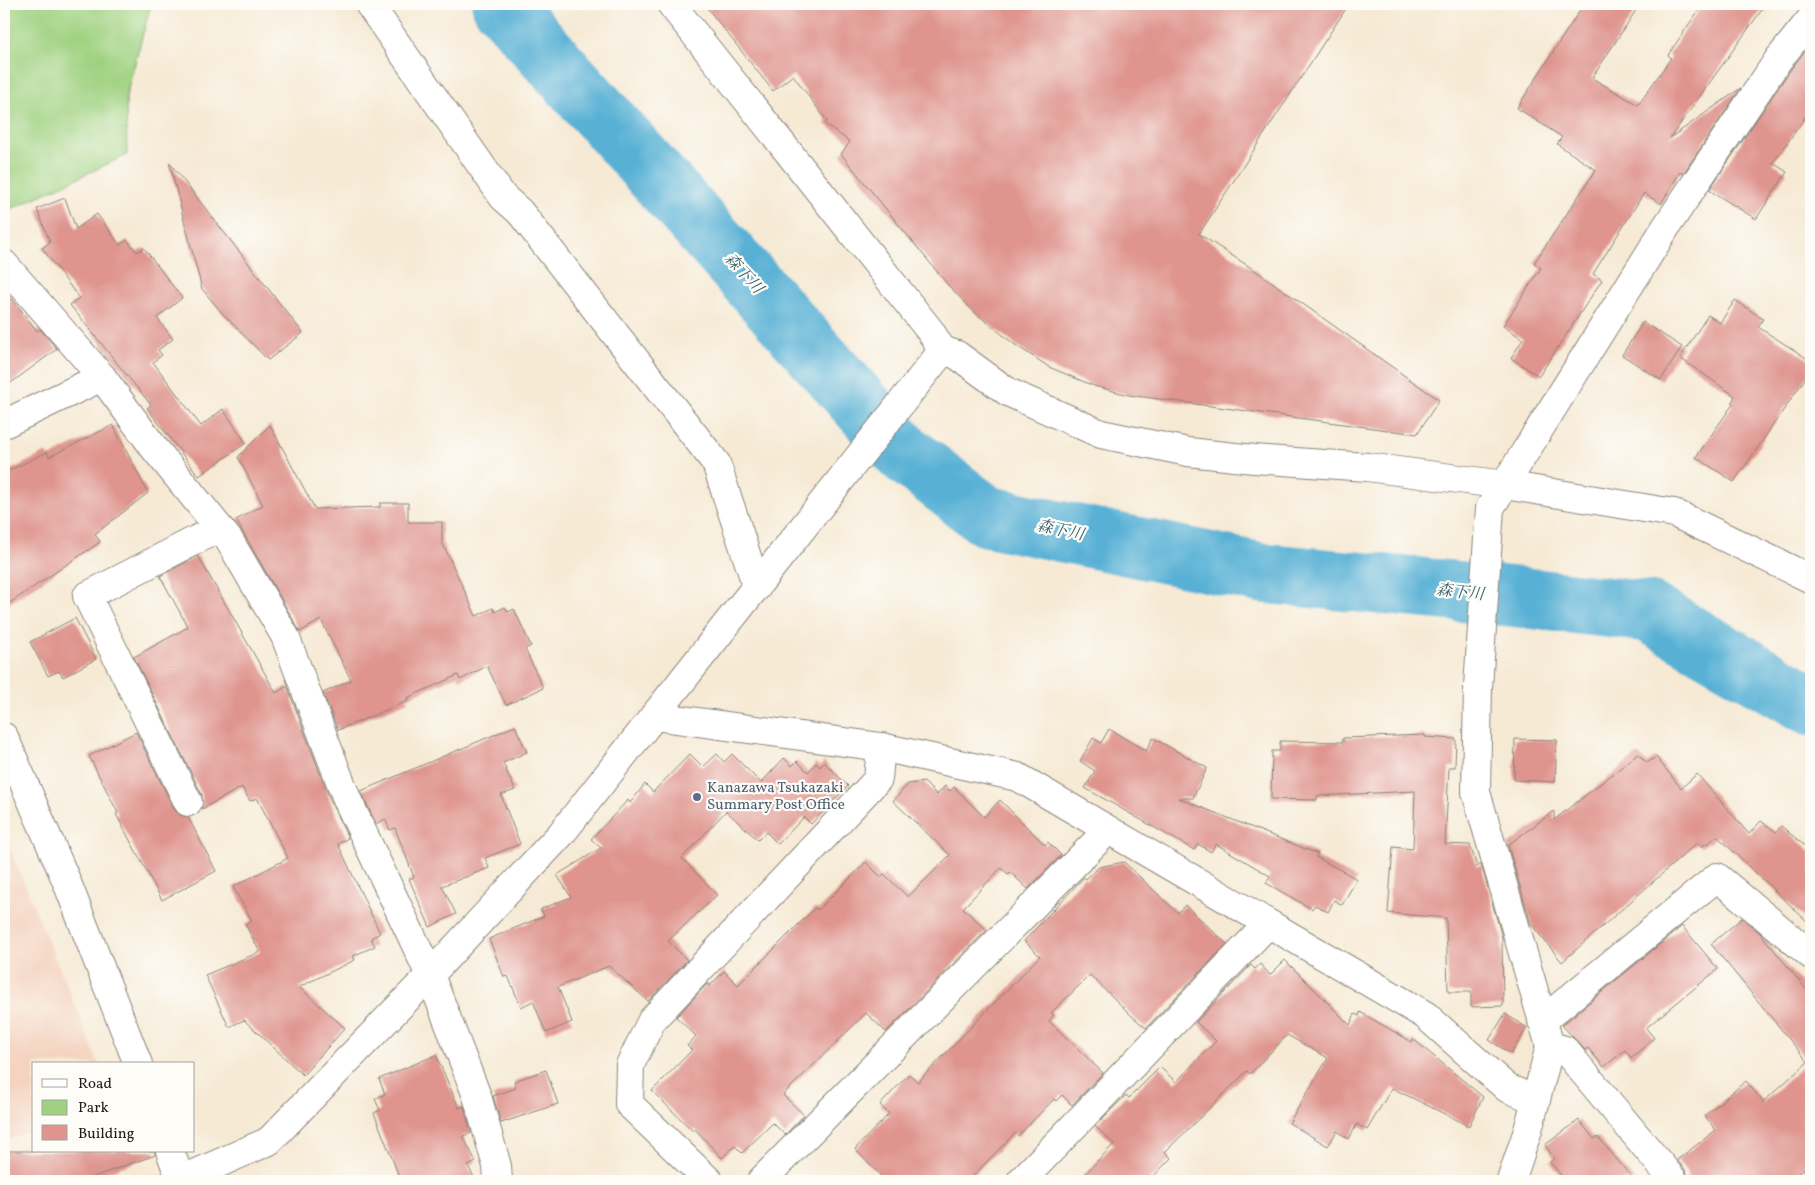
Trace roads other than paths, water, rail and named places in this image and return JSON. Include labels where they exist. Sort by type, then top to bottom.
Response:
[{"type":"street","points":[[368,4],[504,197],[520,212],[716,463],[757,587]]},
{"type":"street","points":[[671,4],[932,332],[939,355]]},
{"type":"street","points":[[1512,1181],[1536,1100],[1546,1033],[1476,792],[1478,687],[1490,508],[1666,226],[1778,60],[1811,19]]},
{"type":"street","points":[[4,264],[102,377],[155,449],[229,540],[285,636],[347,799],[430,975],[477,1096],[497,1166],[498,1181]]},
{"type":"street","points":[[170,1152],[180,1181],[269,1141],[430,975],[561,834],[939,355]]},
{"type":"street","points":[[939,355],[957,355],[1008,392],[1101,434],[1188,452],[1367,467],[1506,485],[1674,513],[1811,579]]},
{"type":"street","points":[[4,424],[102,377]]},
{"type":"street","points":[[188,802],[87,596],[219,528]]},
{"type":"street","points":[[654,716],[880,747],[1018,777],[1425,1015],[1506,1088],[1536,1100]]},
{"type":"street","points":[[4,737],[66,880],[137,1062]]},
{"type":"street","points":[[709,1181],[628,1104],[630,1064],[652,1020],[878,779],[880,747]]},
{"type":"street","points":[[761,1181],[1108,830]]},
{"type":"street","points":[[1546,1033],[1717,877],[1811,955]]},
{"type":"street","points":[[1021,1181],[1268,924]]},
{"type":"street","points":[[1546,1033],[1565,1050],[1674,1181]]},
{"type":"waterway","name":"森下川","points":[[502,4],[904,453],[986,516],[1262,573],[1518,597],[1649,612],[1811,705]]},
{"type":"place","name":"Kanazawa Tsukazaki Summary Post Office","points":[[697,797]]}]
